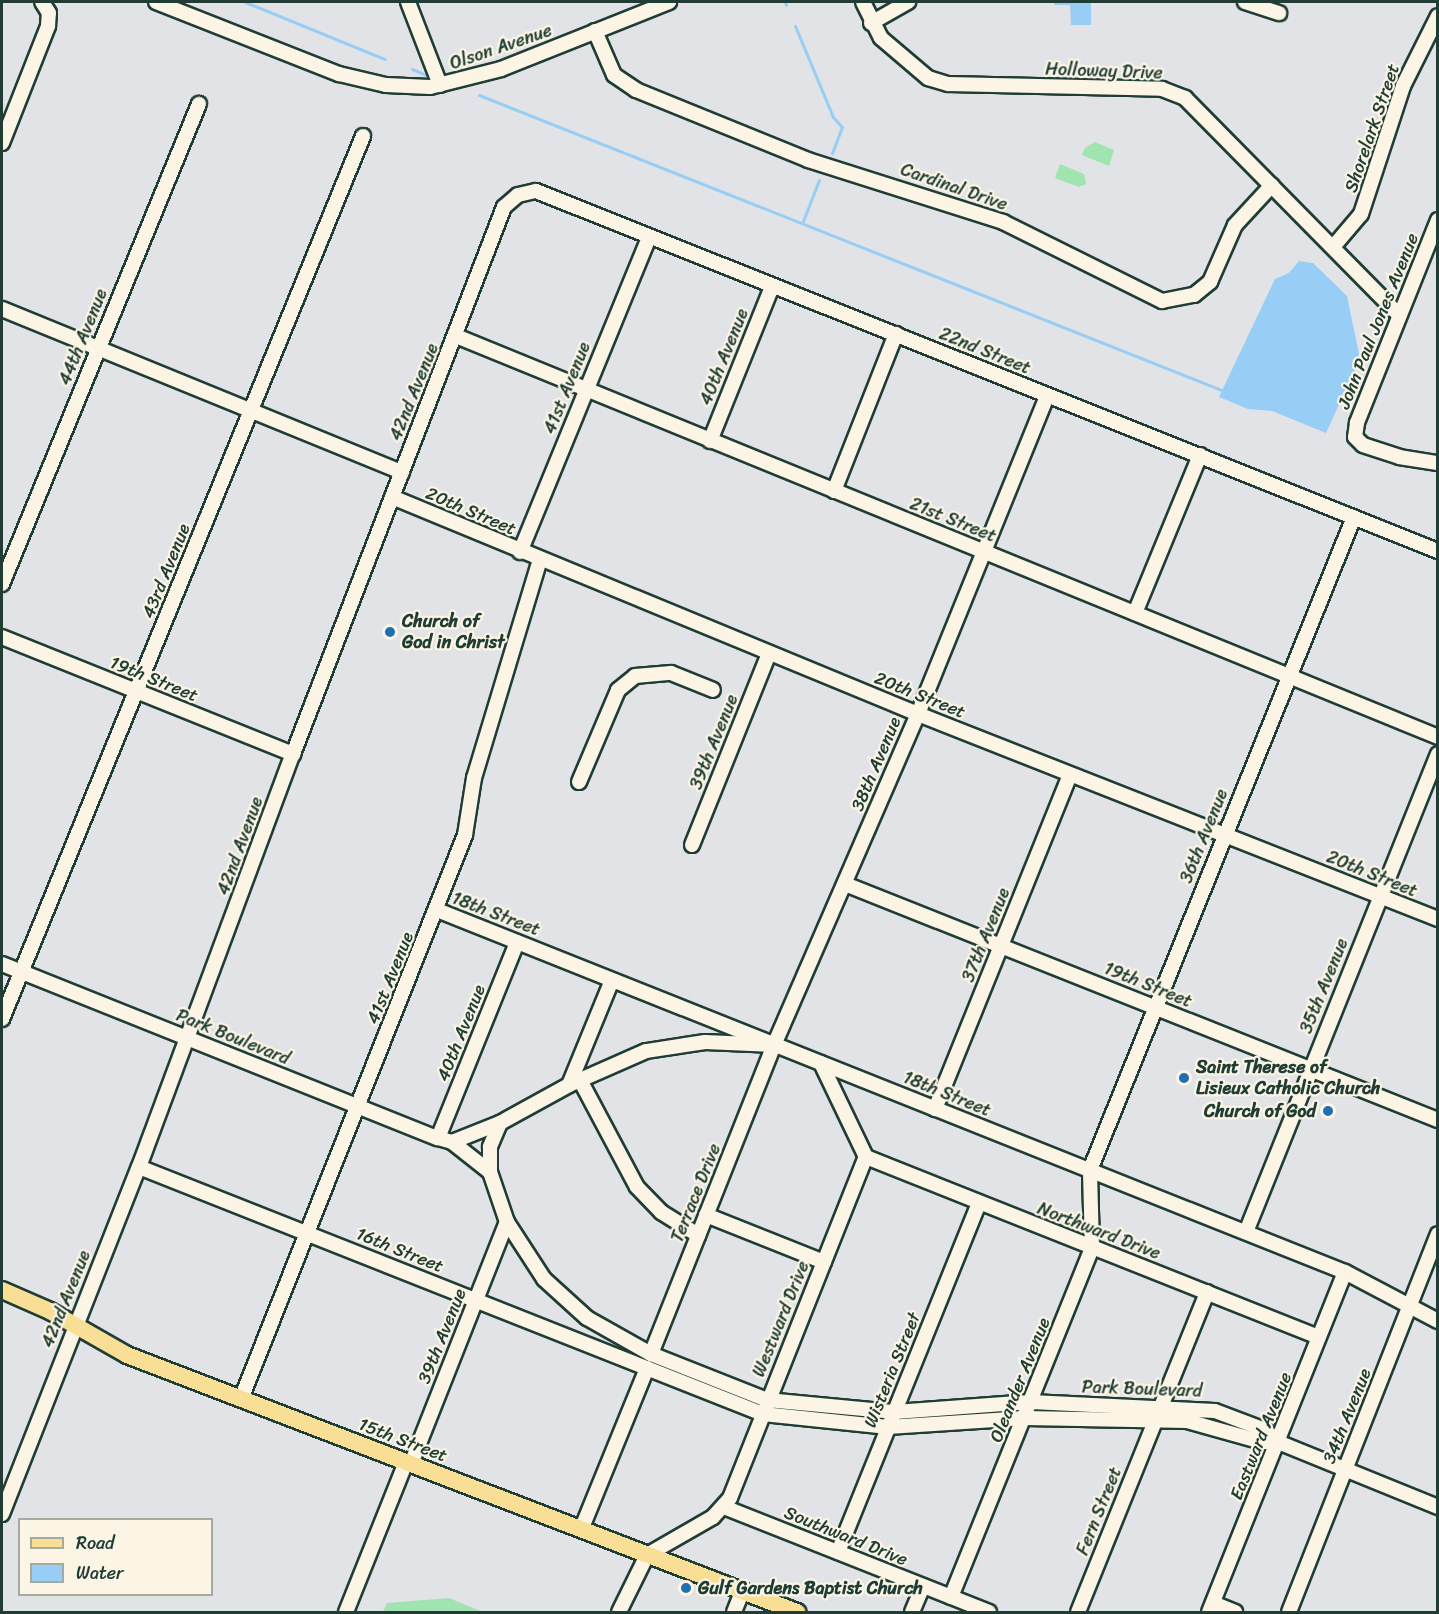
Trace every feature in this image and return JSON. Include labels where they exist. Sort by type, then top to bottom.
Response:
[{"type":"main road","name":"15th Street","points":[[2,1290],[50,1311],[74,1327],[127,1355],[796,1612]]},
{"type":"street","name":"Olson Avenue","points":[[156,2],[339,74],[386,85],[440,85],[501,69],[669,2]]},
{"type":"street","points":[[173,8],[188,2]]},
{"type":"street","points":[[408,2],[440,85]]},
{"type":"street","name":"Holloway Drive","points":[[863,2],[880,38],[911,67],[928,78],[948,84],[1174,92],[1194,106],[1399,315]]},
{"type":"street","points":[[871,23],[908,2]]},
{"type":"street","points":[[1245,2],[1279,13]]},
{"type":"street","points":[[2,143],[48,26],[44,4]]},
{"type":"street","name":"Shorelark Street","points":[[1334,247],[1361,214],[1403,86],[1437,16]]},
{"type":"street","name":"Cardinal Drive","points":[[595,32],[614,75],[636,90],[808,160],[1003,222],[1162,301],[1184,299],[1203,289],[1216,271],[1243,213],[1272,185]]},
{"type":"street","name":"44th Avenue","points":[[2,584],[199,104]]},
{"type":"street","name":"43rd Avenue","points":[[2,1019],[363,136]]},
{"type":"street","name":"22nd Street","points":[[518,195],[536,190],[649,238],[896,334],[1437,551]]},
{"type":"street","name":"42nd Avenue","points":[[2,1514],[139,1167],[293,754],[504,207],[518,195]]},
{"type":"street","name":"John Paul Jones Avenue","points":[[1437,220],[1357,423],[1355,437],[1363,445],[1399,457],[1437,463]]},
{"type":"street","name":"41st Avenue","points":[[520,552],[649,238]]},
{"type":"street","name":"40th Avenue","points":[[710,441],[772,286]]},
{"type":"street","points":[[2,309],[402,472]]},
{"type":"street","points":[[834,491],[896,334]]},
{"type":"street","name":"21st Street","points":[[456,336],[585,391],[1136,613],[1437,738]]},
{"type":"street","name":"38th Avenue","points":[[774,1045],[918,714],[1047,396]]},
{"type":"street","points":[[1136,613],[1200,455]]},
{"type":"street","name":"20th Street","points":[[392,497],[520,552],[918,714],[1437,920]]},
{"type":"street","name":"36th Avenue","points":[[1090,1170],[1223,835],[1354,517]]},
{"type":"street","name":"41st Avenue","points":[[242,1399],[465,835],[474,778],[540,560]]},
{"type":"street","name":"19th Street","points":[[2,637],[293,754]]},
{"type":"street","name":"39th Avenue","points":[[692,845],[769,653]]},
{"type":"street","points":[[579,782],[618,690],[635,676],[671,673],[713,690]]},
{"type":"street","name":"35th Avenue","points":[[1246,1232],[1437,754]]},
{"type":"street","name":"37th Avenue","points":[[935,1109],[1070,775]]},
{"type":"street","name":"19th Street","points":[[845,884],[1437,1120]]},
{"type":"street","name":"18th Street","points":[[437,910],[1345,1272],[1411,1304],[1417,1313],[1437,1321]]},
{"type":"street","name":"40th Avenue","points":[[438,1138],[518,942]]},
{"type":"street","name":"Park Boulevard","points":[[2,964],[357,1108],[452,1142],[490,1172]]},
{"type":"street","points":[[574,1083],[612,980]]},
{"type":"street","points":[[452,1142],[501,1123],[574,1083],[668,1045],[705,1042],[774,1045]]},
{"type":"street","name":"Terrace Drive","points":[[581,1530],[774,1045]]},
{"type":"street","points":[[821,1063],[866,1157]]},
{"type":"street","points":[[574,1083],[637,1187],[661,1212],[698,1235]]},
{"type":"street","name":"Park Boulevard","points":[[501,1123],[490,1147],[490,1172],[507,1222],[528,1257],[556,1293],[587,1318],[649,1361],[763,1414],[888,1427],[1024,1418],[1154,1423],[1196,1422],[1262,1442],[1278,1442]]},
{"type":"street","name":"Northward Drive","points":[[866,1157],[1319,1337]]},
{"type":"street","name":"Westward Drive","points":[[724,1507],[866,1157]]},
{"type":"street","name":"16th Street","points":[[139,1167],[582,1341],[649,1361]]},
{"type":"street","name":"Oleander Avenue","points":[[951,1597],[1092,1248],[1090,1170]]},
{"type":"street","name":"Wisteria Street","points":[[838,1552],[979,1203]]},
{"type":"street","points":[[706,1215],[824,1262]]},
{"type":"street","name":"39th Avenue","points":[[346,1612],[507,1222]]},
{"type":"street","name":"34th Avenue","points":[[1289,1612],[1437,1234]]},
{"type":"street","name":"Eastward Avenue","points":[[1211,1608],[1345,1272]]},
{"type":"street","points":[[1160,1409],[1207,1292]]},
{"type":"street","name":"Park Boulevard","points":[[649,1361],[767,1400],[895,1412],[1031,1402],[1215,1411],[1265,1430],[1278,1442]]},
{"type":"street","name":"Fern Street","points":[[1078,1612],[1160,1409]]},
{"type":"street","points":[[1278,1442],[1437,1507]]},
{"type":"street","points":[[2,1475],[15,1480]]},
{"type":"street","points":[[619,1612],[647,1555],[724,1507]]},
{"type":"street","name":"Southward Drive","points":[[724,1507],[989,1612]]},
{"type":"street","points":[[912,1612],[923,1586]]},
{"type":"street","points":[[734,1612],[742,1592]]},
{"type":"street","points":[[1211,1608],[1235,1612]]},
{"type":"green space","points":[[1095,142],[1114,150],[1109,166],[1082,155],[1085,148]]},
{"type":"green space","points":[[1060,164],[1084,174],[1086,184],[1079,187],[1055,178]]},
{"type":"green space","points":[[449,1598],[483,1612],[383,1612],[387,1603]]},
{"type":"water","points":[[1054,2],[1091,2],[1091,25],[1071,25],[1070,5],[1054,5]]},
{"type":"water","points":[[1299,261],[1313,263],[1347,296],[1360,359],[1326,433],[1272,411],[1248,409],[1219,397],[1275,279],[1289,273]]},
{"type":"waterway","points":[[245,2],[385,59]]},
{"type":"waterway","points":[[795,26],[833,117],[842,127],[832,153]]},
{"type":"waterway","points":[[412,69],[426,75]]},
{"type":"waterway","points":[[479,95],[1224,391]]},
{"type":"waterway","points":[[803,221],[819,180]]},
{"type":"place","name":"Church of God in Christ","points":[[390,632]]},
{"type":"place","name":"Saint Therese of Lisieux Catholic Church","points":[[1184,1078]]},
{"type":"place","name":"Church of God","points":[[1328,1111]]},
{"type":"place","name":"Gulf Gardens Baptist Church","points":[[686,1588]]}]
